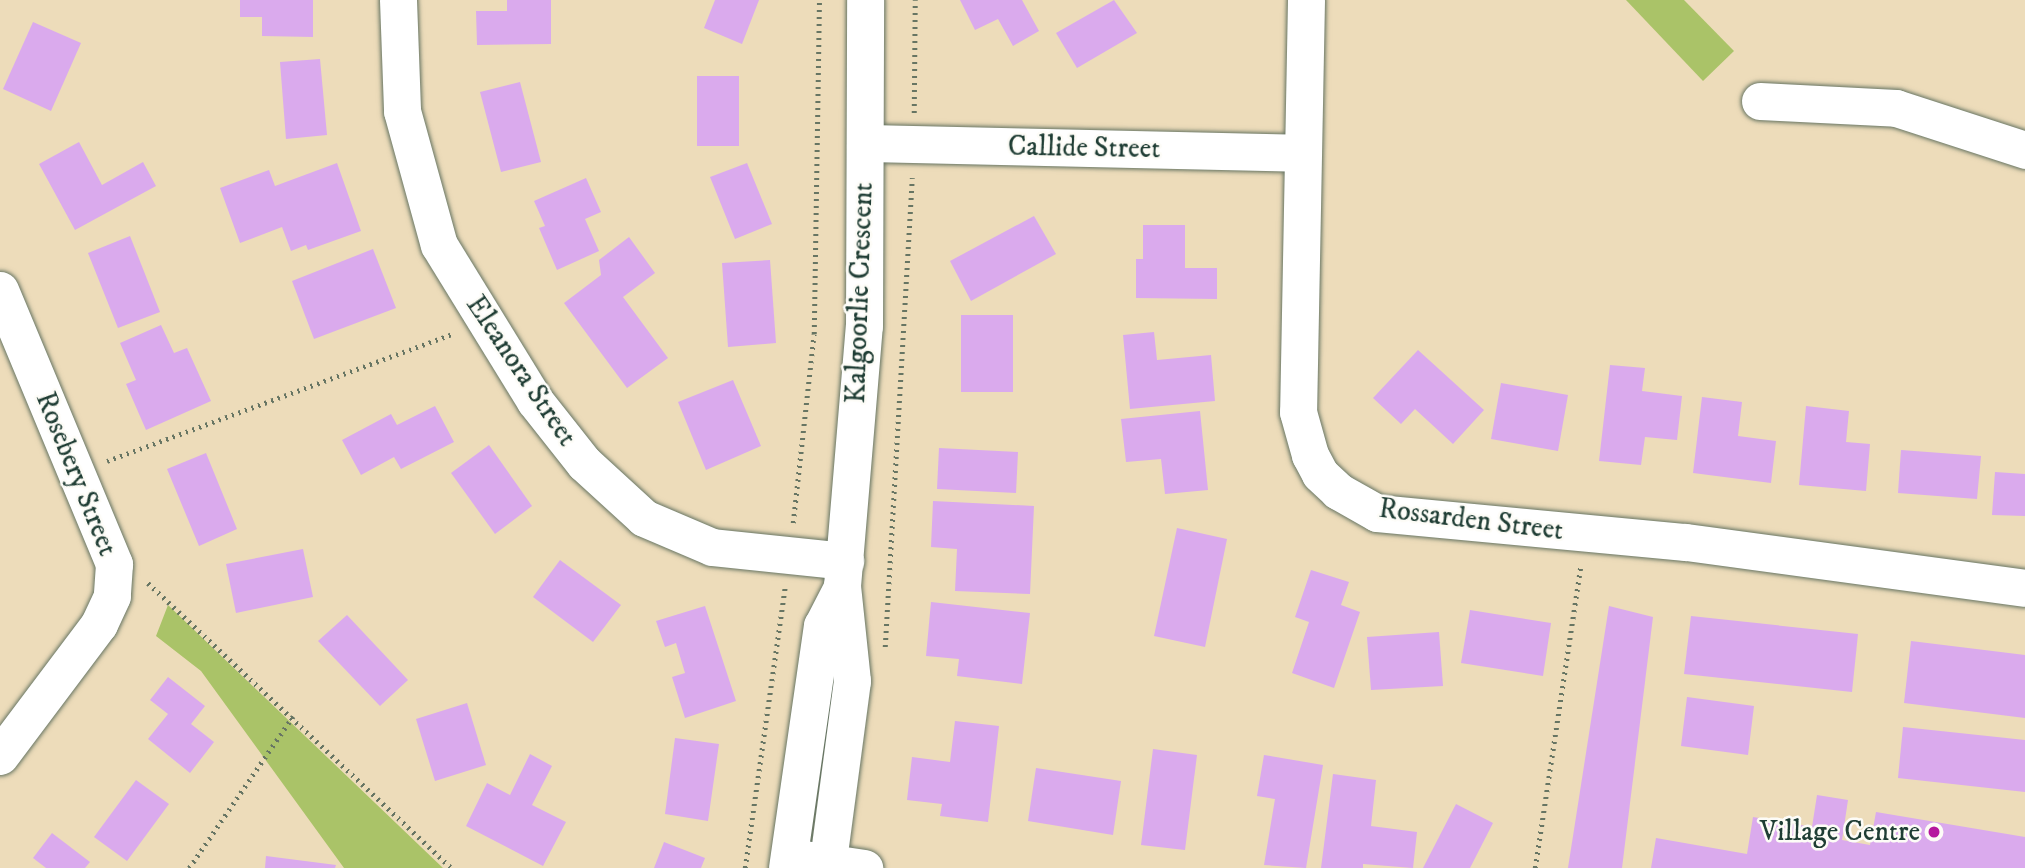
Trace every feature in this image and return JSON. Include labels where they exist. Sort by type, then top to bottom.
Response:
[{"type":"street","name":"Eleanora Street","points":[[398,0],[402,111],[439,245],[535,401],[584,463],[644,518],[712,547],[789,554],[844,574]]},
{"type":"street","name":"Kalgoorlie Crescent","points":[[827,865],[852,681],[844,574],[863,326],[866,0]]},
{"type":"street","name":"Rossarden Street","points":[[1306,0],[1301,434],[1320,474],[1354,503],[1377,513],[1686,542],[2025,588]]},
{"type":"street","points":[[1760,101],[1896,108],[2025,150]]},
{"type":"street","name":"Callide Street","points":[[865,143],[1303,153]]},
{"type":"street","name":"Rosebery Street","points":[[0,290],[111,550],[114,580],[103,617],[0,756]]},
{"type":"street","name":"Kalgoorlie Crescent","points":[[788,862],[822,626],[844,574]]},
{"type":"street","points":[[788,862],[864,868]]},
{"type":"path","points":[[745,868],[789,554],[814,334],[819,0]]},
{"type":"path","points":[[884,654],[895,533],[914,144],[915,0]]},
{"type":"path","points":[[77,472],[484,322]]},
{"type":"path","points":[[111,550],[293,716],[452,868]]},
{"type":"path","points":[[1535,868],[1583,553]]},
{"type":"path","points":[[189,868],[293,716]]},
{"type":"green space","points":[[1626,0],[1684,0],[1734,51],[1703,81]]},
{"type":"green space","points":[[168,605],[443,868],[344,868],[201,671],[156,636]]},
{"type":"building","points":[[240,0],[313,0],[313,37],[262,36],[262,17],[240,17]]},
{"type":"building","points":[[507,0],[551,0],[551,44],[477,45],[476,11],[507,11]]},
{"type":"building","points":[[715,0],[759,0],[742,44],[704,28]]},
{"type":"building","points":[[960,0],[1022,0],[1039,31],[1013,46],[998,19],[975,30]]},
{"type":"building","points":[[1114,0],[1137,33],[1077,68],[1056,33]]},
{"type":"building","points":[[33,22],[81,43],[51,111],[3,89]]},
{"type":"building","points":[[320,59],[327,135],[286,139],[280,62]]},
{"type":"building","points":[[697,76],[739,76],[739,146],[697,146]]},
{"type":"building","points":[[520,82],[541,162],[501,172],[480,92]]},
{"type":"building","points":[[79,142],[102,185],[143,162],[156,186],[75,230],[39,164]]},
{"type":"building","points":[[337,163],[361,231],[308,250],[306,245],[291,251],[282,227],[240,243],[220,188],[269,170],[275,186]]},
{"type":"building","points":[[747,163],[772,224],[735,239],[710,177]]},
{"type":"building","points":[[586,178],[601,212],[585,219],[599,251],[557,270],[539,228],[545,226],[534,201]]},
{"type":"building","points":[[1034,216],[1056,254],[971,301],[950,261]]},
{"type":"building","points":[[1143,225],[1185,225],[1185,268],[1217,268],[1217,299],[1136,298],[1136,259],[1143,259]]},
{"type":"building","points":[[130,236],[160,312],[118,328],[88,253]]},
{"type":"building","points":[[629,237],[655,273],[623,297],[668,358],[627,388],[564,303],[601,275],[599,260]]},
{"type":"building","points":[[373,249],[396,308],[314,339],[292,281]]},
{"type":"building","points":[[770,260],[776,343],[728,347],[722,263]]},
{"type":"building","points":[[961,315],[1013,315],[1013,392],[961,392]]},
{"type":"building","points":[[161,325],[174,353],[187,348],[211,401],[146,430],[126,384],[136,380],[120,343]]},
{"type":"building","points":[[1154,332],[1157,360],[1211,355],[1215,401],[1130,409],[1123,335]]},
{"type":"building","points":[[1418,350],[1484,410],[1453,444],[1415,409],[1401,424],[1373,398]]},
{"type":"building","points":[[1610,365],[1645,368],[1642,391],[1682,396],[1677,440],[1645,437],[1641,465],[1599,461]]},
{"type":"building","points":[[733,380],[761,446],[706,470],[678,402]]},
{"type":"building","points":[[1501,383],[1568,395],[1558,451],[1491,439]]},
{"type":"building","points":[[1702,397],[1742,402],[1738,436],[1776,441],[1771,483],[1693,473]]},
{"type":"building","points":[[435,406],[454,442],[401,469],[394,457],[361,475],[342,440],[391,414],[397,425]]},
{"type":"building","points":[[1806,406],[1849,411],[1846,442],[1870,444],[1866,491],[1799,485]]},
{"type":"building","points":[[1200,411],[1208,490],[1165,494],[1161,459],[1126,462],[1121,419]]},
{"type":"building","points":[[489,445],[532,506],[495,534],[451,473]]},
{"type":"building","points":[[939,448],[1018,452],[1016,493],[937,489]]},
{"type":"building","points":[[1901,450],[1981,456],[1977,499],[1898,493]]},
{"type":"building","points":[[206,453],[237,529],[199,546],[167,469]]},
{"type":"building","points":[[1995,472],[2025,474],[2025,516],[1992,515]]},
{"type":"building","points":[[933,501],[1034,506],[1030,594],[955,591],[957,549],[931,547]]},
{"type":"building","points":[[1177,528],[1227,539],[1205,647],[1154,636]]},
{"type":"building","points":[[303,549],[313,597],[236,613],[226,564]]},
{"type":"building","points":[[560,560],[621,605],[593,642],[533,597]]},
{"type":"building","points":[[1311,570],[1349,582],[1341,605],[1360,612],[1334,688],[1292,673],[1309,622],[1295,617]]},
{"type":"building","points":[[931,602],[1030,613],[1022,684],[957,676],[959,659],[926,656]]},
{"type":"building","points":[[705,606],[736,701],[685,718],[672,677],[685,673],[676,643],[665,647],[656,621]]},
{"type":"building","points":[[1609,606],[1653,617],[1622,868],[1568,868]]},
{"type":"building","points":[[1470,610],[1551,623],[1543,676],[1461,663]]},
{"type":"building","points":[[347,615],[408,680],[380,706],[318,641]]},
{"type":"building","points":[[1691,616],[1858,634],[1852,692],[1684,674]]},
{"type":"building","points":[[1439,632],[1443,686],[1371,690],[1367,637]]},
{"type":"building","points":[[1911,641],[2025,655],[2025,718],[1904,703]]},
{"type":"building","points":[[168,677],[205,706],[191,724],[214,742],[190,773],[148,739],[168,714],[150,700]]},
{"type":"building","points":[[1687,697],[1754,706],[1748,755],[1681,746]]},
{"type":"building","points":[[467,703],[486,765],[435,781],[416,719]]},
{"type":"building","points":[[955,721],[999,726],[988,822],[940,816],[942,804],[907,800],[912,757],[950,762]]},
{"type":"building","points":[[1903,727],[2025,740],[2025,792],[1898,778]]},
{"type":"building","points":[[675,738],[719,744],[708,821],[665,814]]},
{"type":"building","points":[[1153,749],[1197,755],[1185,850],[1141,845]]},
{"type":"building","points":[[530,754],[552,766],[532,805],[566,822],[543,866],[466,826],[487,783],[510,795]]},
{"type":"building","points":[[1264,755],[1323,765],[1306,868],[1264,865],[1275,799],[1257,796]]},
{"type":"building","points":[[1036,768],[1121,781],[1113,835],[1028,821]]},
{"type":"building","points":[[1333,774],[1376,780],[1371,826],[1417,832],[1413,868],[1363,864],[1363,868],[1321,868]]},
{"type":"building","points":[[136,780],[169,804],[127,861],[94,837]]},
{"type":"building","name":"Village Centre","points":[[1817,795],[1848,800],[1842,840],[1870,845],[1876,812],[2025,837],[2025,868],[1651,868],[1656,838],[1747,854],[1753,817],[1812,827]]},
{"type":"building","points":[[1456,804],[1493,823],[1470,868],[1423,868]]},
{"type":"building","points":[[52,833],[90,862],[85,868],[46,868],[33,858]]},
{"type":"building","points":[[664,842],[705,858],[701,868],[654,868]]},
{"type":"building","points":[[266,856],[336,865],[335,868],[265,868]]},
{"type":"place","name":"Village Centre","points":[[1934,832]]}]
